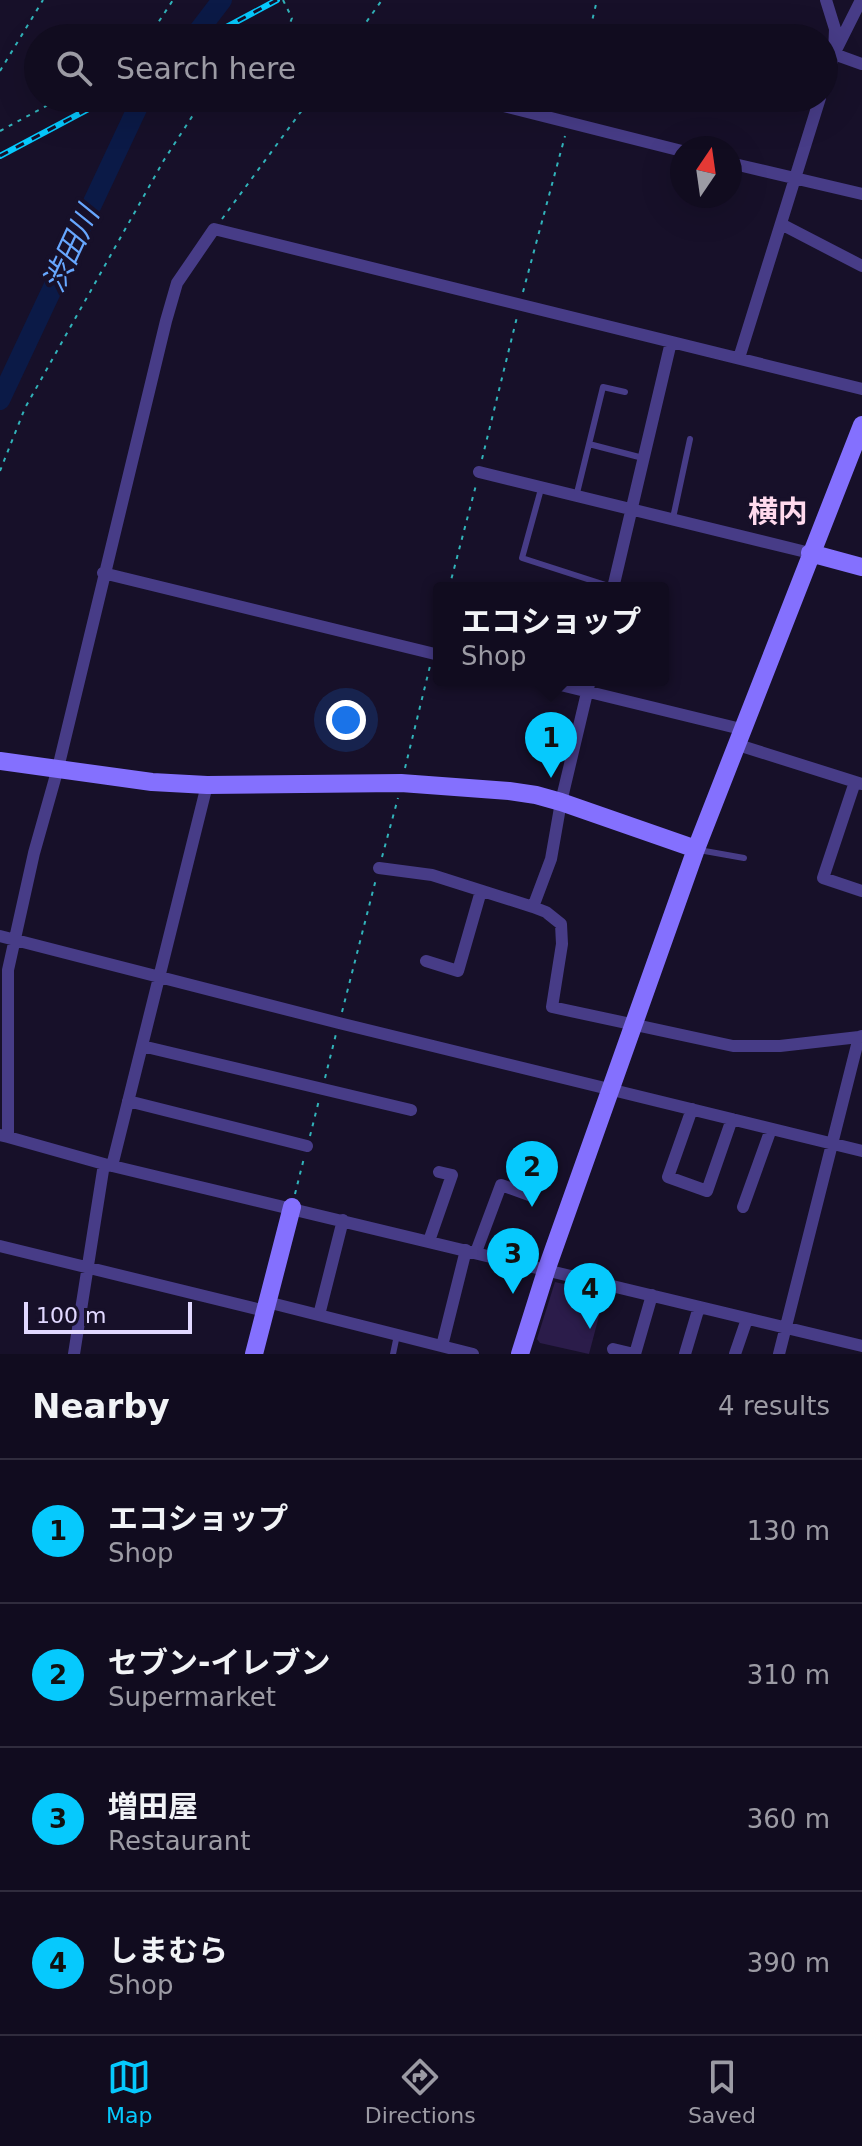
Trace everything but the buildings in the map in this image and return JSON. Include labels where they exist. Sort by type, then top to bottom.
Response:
[{"type":"street","points":[[826,0],[833,24]]},
{"type":"street","points":[[838,46],[861,0]]},
{"type":"street","points":[[838,55],[862,64]]},
{"type":"street","points":[[526,112],[670,148]]},
{"type":"street","points":[[739,358],[816,112]]},
{"type":"street","points":[[742,166],[862,194]]},
{"type":"street","points":[[781,224],[862,266]]},
{"type":"street","points":[[862,389],[214,229],[177,283],[103,573],[58,768],[34,853],[8,970],[4,1136],[108,1165],[862,1346]]},
{"type":"street","points":[[615,582],[671,342]]},
{"type":"street","points":[[520,1354],[547,1268],[696,849],[862,425]]},
{"type":"street","points":[[479,472],[862,567]]},
{"type":"street","points":[[103,573],[433,654]]},
{"type":"street","points":[[533,907],[551,859],[588,686],[738,736],[858,783],[823,878],[862,891]]},
{"type":"street","points":[[0,761],[152,782],[207,785],[401,783],[509,791],[561,802],[696,849]]},
{"type":"street","points":[[74,1354],[108,1165],[128,1101],[207,785]]},
{"type":"street","points":[[379,868],[432,875],[533,907],[546,912],[561,924],[562,944],[552,1007],[733,1046],[780,1046],[861,1036],[779,1354]]},
{"type":"street","points":[[426,961],[458,971],[481,891]]},
{"type":"street","points":[[0,936],[862,1151]]},
{"type":"street","points":[[142,1046],[411,1110]]},
{"type":"street","points":[[128,1101],[307,1146]]},
{"type":"street","points":[[692,1109],[668,1177],[707,1191],[732,1119]]},
{"type":"street","points":[[743,1207],[771,1129]]},
{"type":"street","points":[[429,1241],[452,1175],[439,1172]]},
{"type":"street","points":[[442,1346],[471,1251],[501,1185],[532,1196]]},
{"type":"street","points":[[254,1354],[292,1207]]},
{"type":"street","points":[[319,1315],[343,1220]]},
{"type":"street","points":[[0,1246],[266,1306],[319,1315],[473,1354]]},
{"type":"street","points":[[613,1349],[634,1354],[652,1295]]},
{"type":"street","points":[[685,1354],[699,1307]]},
{"type":"street","points":[[735,1354],[747,1319]]},
{"type":"lane","points":[[576,497],[603,387],[625,392]]},
{"type":"lane","points":[[672,519],[690,439]]},
{"type":"lane","points":[[589,444],[644,459]]},
{"type":"lane","points":[[541,489],[522,558],[596,582]]},
{"type":"lane","points":[[696,849],[744,858]]},
{"type":"lane","points":[[393,1354],[397,1335]]},
{"type":"path","points":[[28,24],[43,0]]},
{"type":"path","points":[[157,24],[173,0]]},
{"type":"path","points":[[283,0],[292,18],[290,24]]},
{"type":"path","points":[[365,24],[382,0]]},
{"type":"path","points":[[591,24],[597,0]]},
{"type":"path","points":[[0,71],[24,31]]},
{"type":"path","points":[[0,131],[35,112]]},
{"type":"path","points":[[0,471],[25,408],[164,160],[195,112]]},
{"type":"path","points":[[214,229],[301,112]]},
{"type":"path","points":[[451,582],[571,112]]},
{"type":"path","points":[[292,1207],[433,666]]},
{"type":"waterway","name":"渋田川","points":[[204,24],[222,0]]},
{"type":"waterway","name":"渋田川","points":[[0,400],[135,112]]},
{"type":"railway","points":[[232,24],[277,0]]},
{"type":"railway","points":[[0,156],[83,112]]},
{"type":"place","name":"エコショップ","points":[[551,778]]},
{"type":"place","name":"セブン-イレブン","points":[[532,1207]]},
{"type":"place","name":"増田屋","points":[[513,1294]]},
{"type":"place","name":"しまむら","points":[[590,1329]]},
{"type":"district","name":"横内","points":[[778,512]]}]
